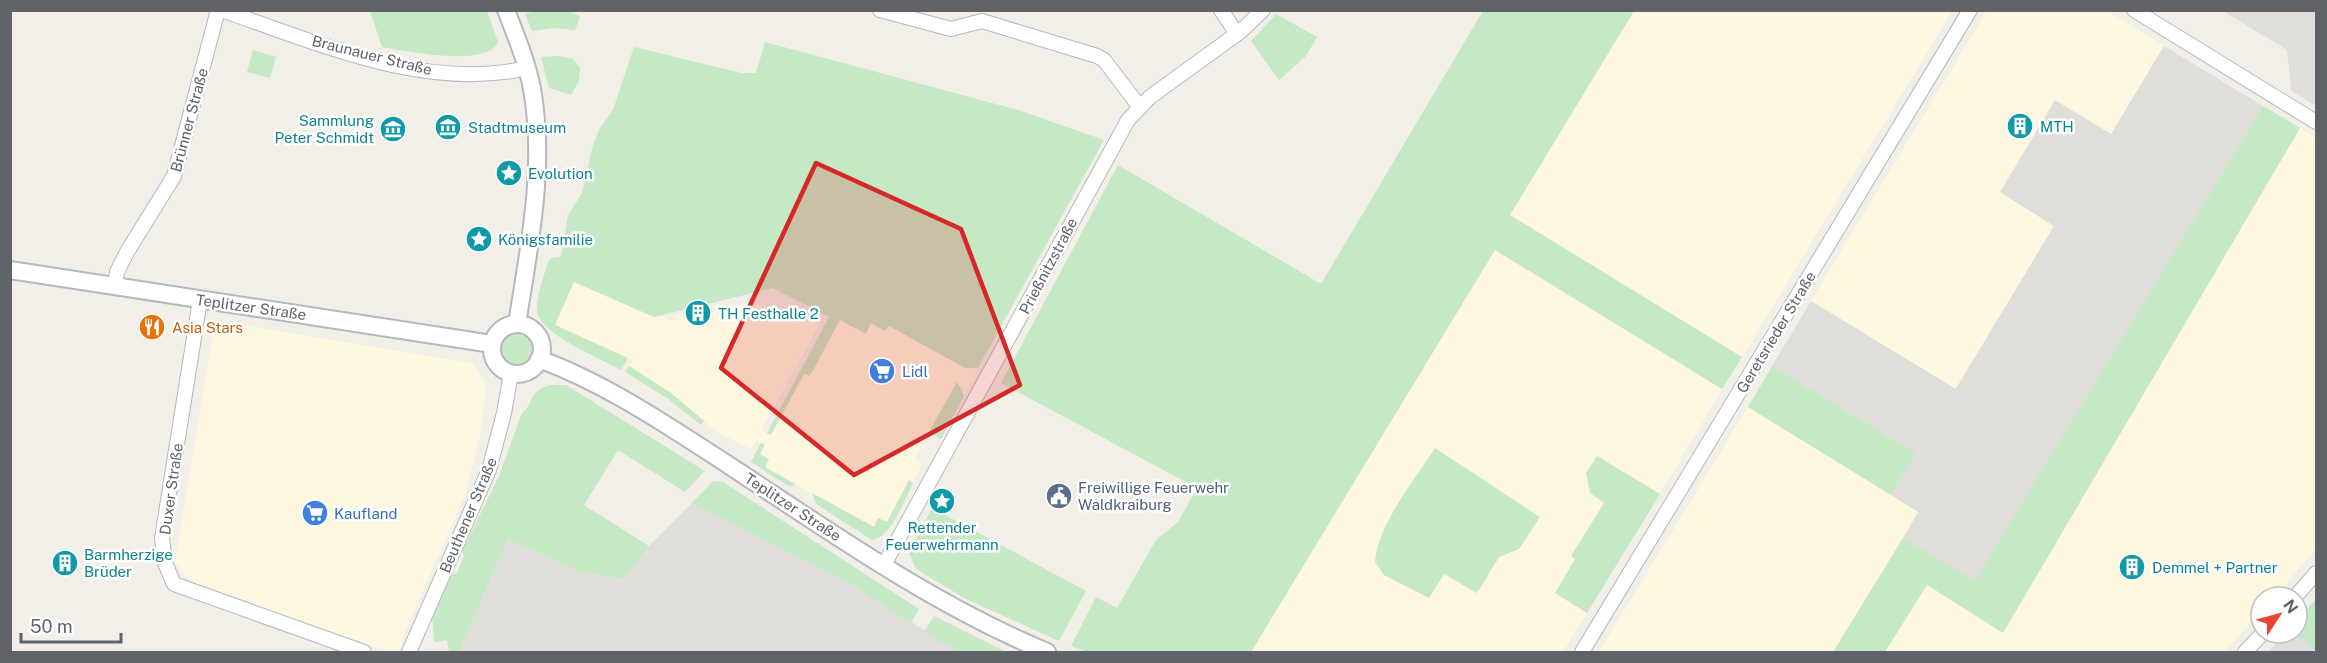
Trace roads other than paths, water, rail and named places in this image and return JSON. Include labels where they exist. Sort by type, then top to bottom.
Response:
[{"type":"street","name":"Braunauer Straße","points":[[219,10],[340,50],[407,68],[461,76],[501,74],[527,68]]},
{"type":"street","name":"Brünner Straße","points":[[115,287],[117,272],[127,252],[174,176],[219,10]]},
{"type":"street","points":[[506,10],[527,68],[534,104],[535,196],[529,254],[517,324]]},
{"type":"street","points":[[880,10],[946,28],[984,16],[1101,57],[1139,106]]},
{"type":"street","points":[[1221,10],[1237,34]]},
{"type":"street","name":"Prießnitzstraße","points":[[884,565],[1119,135],[1139,106],[1237,34],[1263,10]]},
{"type":"street","name":"Geretsrieder Straße","points":[[1582,652],[1970,10]]},
{"type":"street","points":[[2134,10],[2316,122]]},
{"type":"street","name":"Teplitzer Straße","points":[[10,270],[492,344]]},
{"type":"street","name":"Duxer Straße","points":[[200,300],[162,538],[165,563],[174,584],[364,652]]},
{"type":"street","points":[[517,324],[527,326],[538,336],[541,345],[539,359],[528,371],[511,373],[498,365],[493,358],[492,344],[502,328],[517,324]]},
{"type":"street","name":"Teplitzer Straße","points":[[539,359],[562,368],[667,426],[884,565],[986,626],[1047,652]]},
{"type":"street","name":"Beuthener Straße","points":[[409,652],[489,470],[511,373]]},
{"type":"street","points":[[2306,585],[2316,573]]},
{"type":"place","name":"MTH","points":[[2020,126]]},
{"type":"place","name":"Stadtmuseum","points":[[448,127]]},
{"type":"place","name":"Sammlung Peter Schmidt","points":[[393,129]]},
{"type":"place","name":"Evolution","points":[[509,173]]},
{"type":"place","name":"Königsfamilie","points":[[479,239]]},
{"type":"place","name":"TH Festhalle 2","points":[[698,313]]},
{"type":"place","name":"Asia Stars","points":[[152,327]]},
{"type":"place","name":"Lidl","points":[[882,371]]},
{"type":"place","name":"Freiwillige Feuerwehr Waldkraiburg","points":[[1059,496]]},
{"type":"place","name":"Rettender Feuerwehrmann","points":[[942,501]]},
{"type":"place","name":"Kaufland","points":[[315,513]]},
{"type":"place","name":"Barmherzige Brüder","points":[[65,563]]},
{"type":"place","name":"Demmel + Partner","points":[[2132,567]]}]
